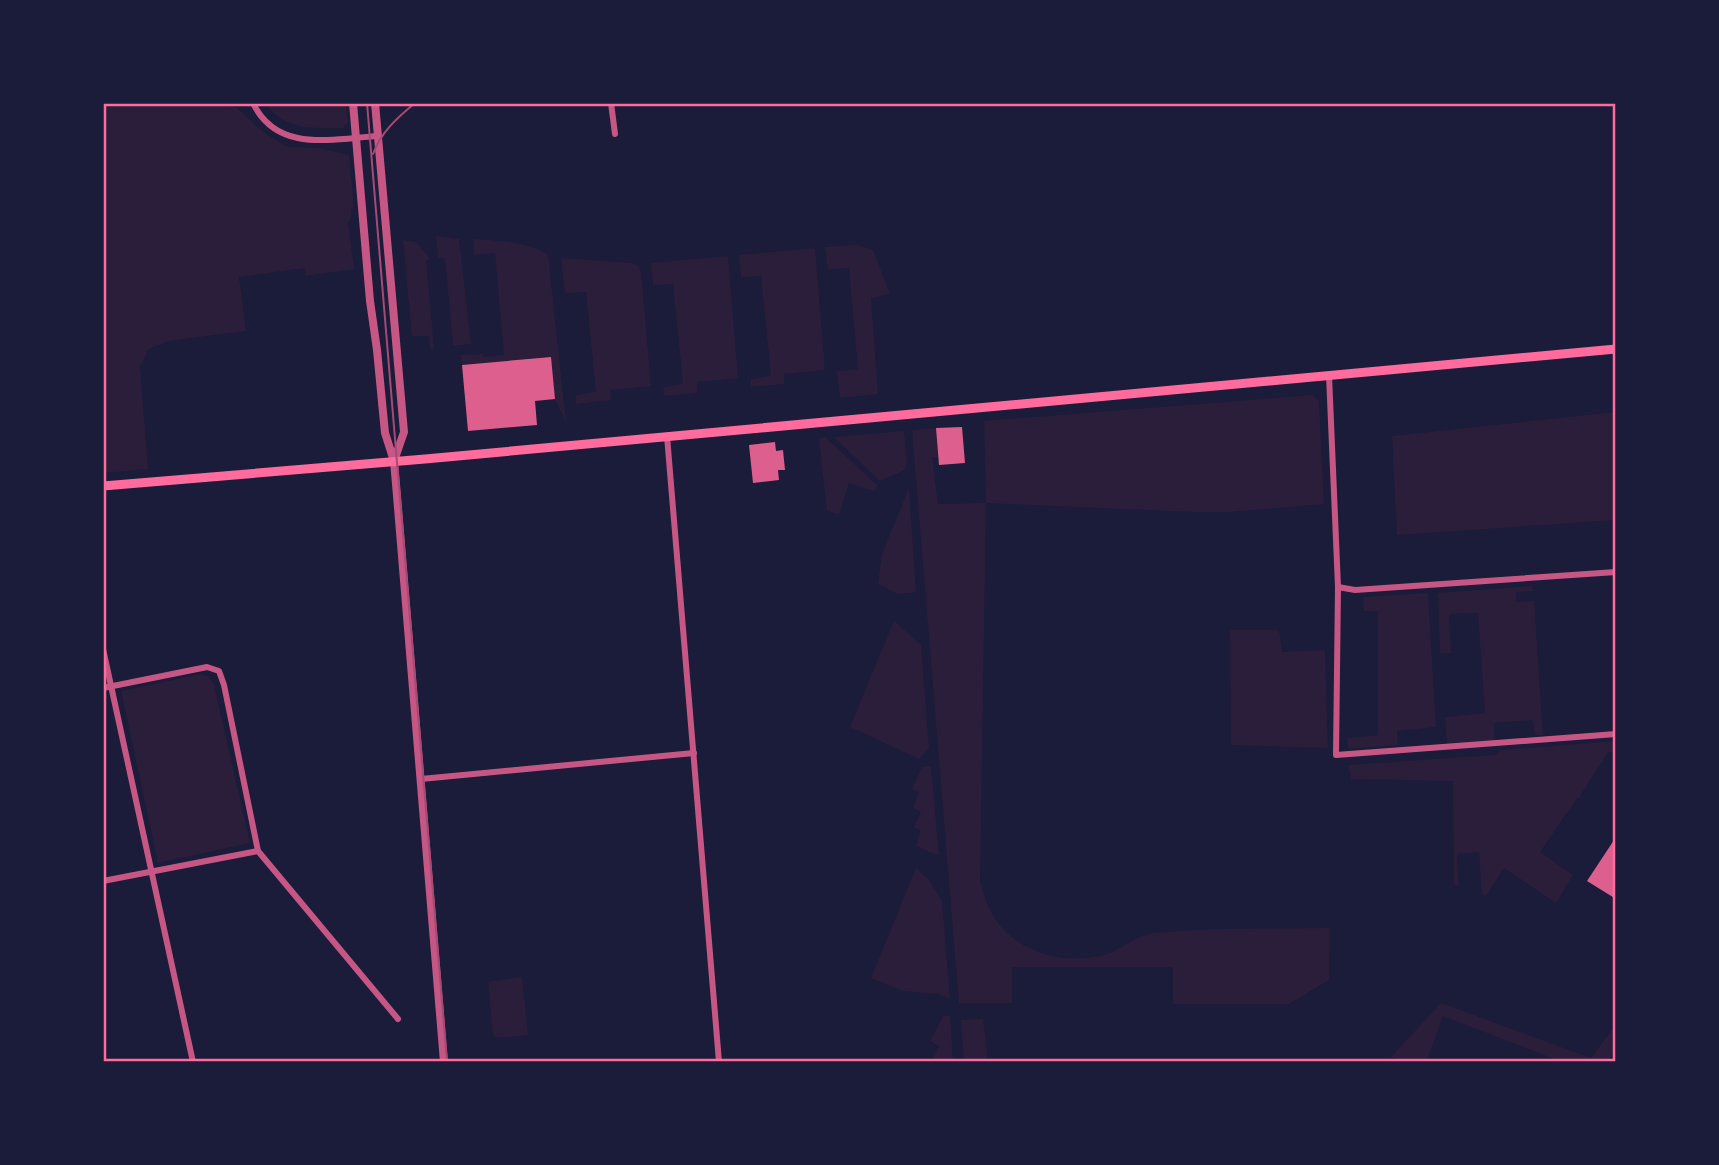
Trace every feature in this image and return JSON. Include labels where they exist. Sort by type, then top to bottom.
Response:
[{"type":"main road","points":[[103,486],[1616,349]]},
{"type":"street","points":[[253,103],[270,126],[290,138],[317,140],[377,136]]},
{"type":"street","points":[[354,103],[370,300],[385,433],[394,461],[444,1062]]},
{"type":"street","points":[[375,103],[404,432],[394,461]]},
{"type":"street","points":[[611,103],[615,134]]},
{"type":"street","points":[[1329,375],[1338,587],[1336,755],[1616,734]]},
{"type":"street","points":[[667,436],[719,1062]]},
{"type":"street","points":[[1338,587],[1355,590],[1616,572]]},
{"type":"street","points":[[103,649],[107,687],[153,870],[193,1062]]},
{"type":"street","points":[[107,687],[207,667],[219,671],[258,851],[398,1019]]},
{"type":"street","points":[[421,779],[694,753]]},
{"type":"street","points":[[103,881],[258,851]]},
{"type":"shaded area","points":[[103,103],[218,103],[237,108],[264,133],[288,147],[318,148],[349,155],[354,207],[348,223],[354,269],[306,276],[304,268],[239,277],[246,331],[168,341],[149,349],[140,367],[148,469],[103,473]]},
{"type":"shaded area","points":[[266,103],[346,103],[348,122],[343,128],[300,126],[282,119]]},
{"type":"shaded area","points":[[436,236],[459,239],[471,344],[453,346],[445,258],[438,258]]},
{"type":"shaded area","points":[[473,239],[522,244],[548,255],[566,422],[555,399],[550,357],[462,365],[461,355],[504,355],[495,253],[474,255]]},
{"type":"shaded area","points":[[403,240],[416,242],[430,259],[426,260],[434,348],[430,348],[429,336],[412,336]]},
{"type":"shaded area","points":[[859,245],[873,250],[890,294],[871,298],[878,394],[840,398],[837,371],[858,369],[849,268],[828,269],[825,247]]},
{"type":"shaded area","points":[[815,248],[825,370],[784,374],[784,384],[751,387],[751,379],[771,376],[761,276],[741,277],[739,255]]},
{"type":"shaded area","points":[[728,256],[738,378],[697,382],[697,393],[664,396],[663,387],[683,384],[673,284],[653,285],[651,263]]},
{"type":"shaded area","points":[[561,258],[632,263],[638,266],[641,272],[651,386],[610,390],[611,400],[576,404],[576,395],[596,392],[586,292],[565,293]]},
{"type":"shaded area","points":[[1313,395],[1319,401],[1324,504],[1229,512],[1194,512],[986,503],[984,421]]},
{"type":"shaded area","points":[[1616,412],[1616,520],[1397,535],[1392,436]]},
{"type":"shaded area","points":[[936,428],[938,457],[932,457],[938,504],[986,503],[980,881],[988,906],[997,921],[1021,944],[1051,956],[1068,958],[1101,956],[1155,933],[1221,929],[1330,928],[1329,980],[1289,1004],[1173,1004],[1173,967],[1012,967],[1012,1003],[959,1003],[912,430]]},
{"type":"shaded area","points":[[904,431],[907,459],[905,470],[880,481],[834,437]]},
{"type":"shaded area","points":[[825,437],[878,486],[874,491],[849,483],[839,514],[827,511],[819,438]]},
{"type":"shaded area","points":[[909,488],[916,592],[898,594],[878,584],[882,554]]},
{"type":"shaded area","points":[[1532,586],[1533,591],[1516,592],[1516,602],[1534,601],[1543,735],[1535,735],[1533,720],[1494,723],[1494,740],[1447,743],[1445,717],[1485,713],[1478,613],[1449,614],[1451,653],[1440,654],[1438,593]]},
{"type":"shaded area","points":[[1428,593],[1436,727],[1397,731],[1398,745],[1348,749],[1347,738],[1378,735],[1378,611],[1364,611],[1363,597]]},
{"type":"shaded area","points":[[894,621],[921,645],[929,748],[919,759],[850,727]]},
{"type":"shaded area","points":[[1230,630],[1279,630],[1282,652],[1325,650],[1328,748],[1231,745]]},
{"type":"shaded area","points":[[201,674],[209,677],[214,685],[250,843],[158,863],[121,691]]},
{"type":"shaded area","points":[[1616,741],[1616,753],[1608,752],[1580,796],[1583,800],[1578,797],[1540,852],[1573,875],[1556,903],[1504,868],[1486,896],[1482,895],[1479,852],[1457,854],[1459,886],[1454,885],[1453,781],[1351,779],[1348,765],[1495,755],[1500,750]]},
{"type":"shaded area","points":[[931,766],[939,856],[916,846],[921,831],[914,827],[921,812],[913,808],[919,792],[912,789],[922,767]]},
{"type":"shaded area","points":[[916,868],[929,880],[942,901],[950,999],[938,994],[903,991],[871,978]]},
{"type":"shaded area","points":[[522,977],[528,1035],[497,1038],[493,1035],[488,982]]},
{"type":"shaded area","points":[[1441,1003],[1591,1058],[1616,1024],[1616,1051],[1606,1062],[1562,1062],[1443,1016],[1427,1060],[1432,1062],[1400,1062],[1391,1057]]},
{"type":"shaded area","points":[[943,1016],[950,1016],[953,1062],[933,1059],[939,1046],[930,1041]]},
{"type":"shaded area","points":[[983,1019],[988,1062],[964,1062],[961,1020]]},
{"type":"building","points":[[551,357],[555,399],[535,401],[537,425],[468,431],[462,365]]},
{"type":"building","points":[[962,427],[965,463],[939,465],[936,428]]},
{"type":"building","points":[[775,442],[776,451],[783,450],[785,470],[778,470],[779,480],[753,483],[749,445]]},
{"type":"building","points":[[1616,837],[1616,899],[1587,881]]},
{"type":"tram line","points":[[367,103],[447,1062]]},
{"type":"tram line","points":[[373,154],[385,132],[415,103]]}]
